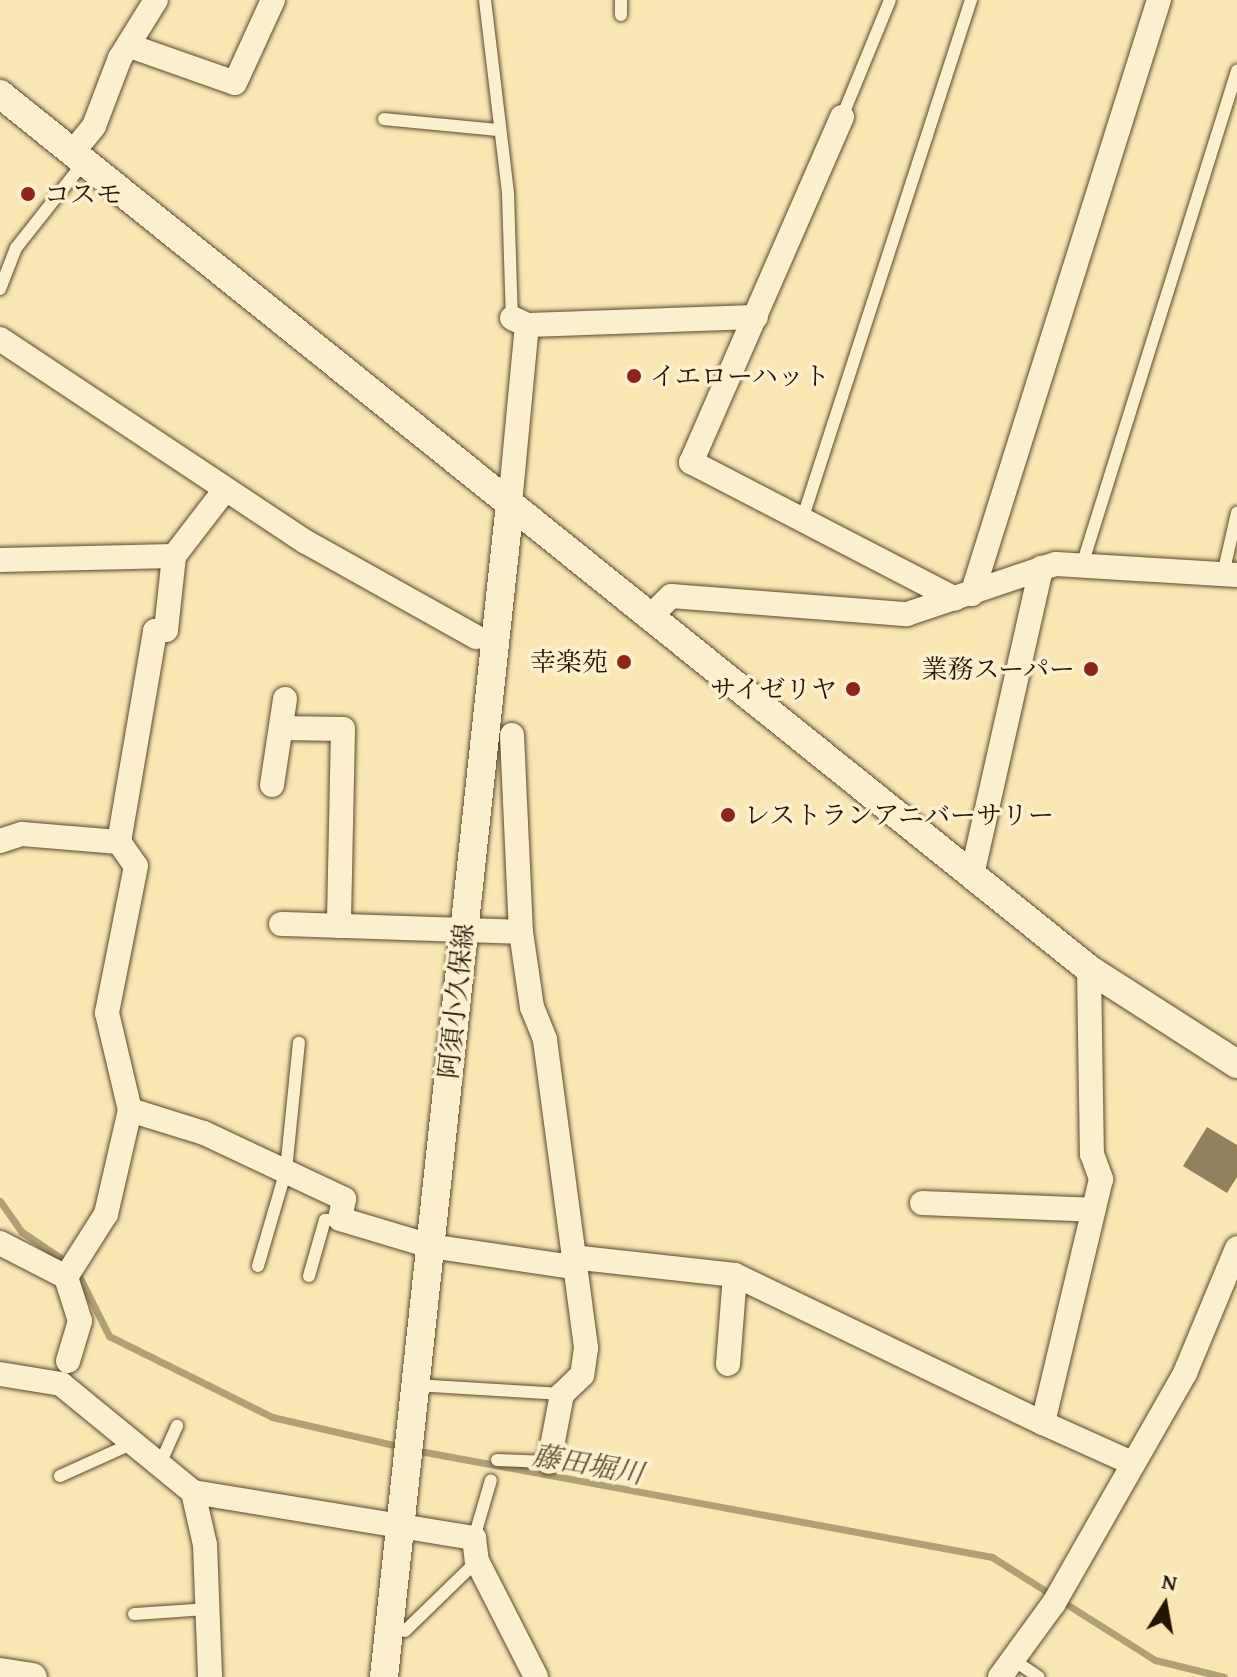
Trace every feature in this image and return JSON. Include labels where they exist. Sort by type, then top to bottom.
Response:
[{"type":"street","points":[[78,157],[130,46],[156,0]]},
{"type":"street","points":[[130,46],[235,83],[273,0]]},
{"type":"street","points":[[964,596],[1159,0]]},
{"type":"street","points":[[0,94],[1089,969],[1237,1064]]},
{"type":"street","points":[[842,117],[691,462],[802,520],[964,596]]},
{"type":"street","points":[[520,322],[756,317]]},
{"type":"street","name":"阿須小久保線","points":[[384,1677],[510,504],[520,322]]},
{"type":"street","points":[[0,339],[224,491],[476,637]]},
{"type":"street","points":[[68,1361],[80,1321],[72,1270],[106,1214],[130,1110],[107,1013],[136,866],[119,842],[155,631],[166,630],[174,556],[224,491]]},
{"type":"street","points":[[0,560],[174,556]]},
{"type":"street","points":[[649,618],[671,596],[896,614],[964,596],[1041,568],[1083,562],[1230,574]]},
{"type":"street","points":[[972,875],[1041,568]]},
{"type":"street","points":[[272,785],[285,699]]},
{"type":"street","points":[[281,728],[343,729],[339,926]]},
{"type":"street","points":[[512,735],[521,932],[545,1040],[572,1262],[586,1348],[582,1375],[562,1394],[549,1462]]},
{"type":"street","points":[[0,841],[22,834],[119,842]]},
{"type":"street","points":[[281,924],[521,932]]},
{"type":"street","points":[[1043,1423],[1101,1179],[1090,1110],[1089,969]]},
{"type":"street","points":[[130,1110],[286,1170],[344,1199],[340,1219],[430,1246],[572,1262],[735,1275],[1132,1463]]},
{"type":"street","points":[[922,1203],[1093,1210]]},
{"type":"street","points":[[0,1243],[72,1270]]},
{"type":"street","points":[[1006,1668],[1060,1594],[1204,1334],[1237,1248]]},
{"type":"street","points":[[728,1364],[735,1275]]},
{"type":"street","points":[[0,1374],[61,1384],[129,1445],[160,1464],[193,1492],[400,1526],[476,1549],[536,1677]]},
{"type":"street","points":[[193,1492],[207,1609],[210,1677]]},
{"type":"street","points":[[0,1672],[33,1677]]},
{"type":"lane","points":[[485,0],[520,322]]},
{"type":"lane","points":[[621,0],[621,15]]},
{"type":"lane","points":[[842,117],[890,0]]},
{"type":"lane","points":[[802,520],[971,0]]},
{"type":"lane","points":[[1083,562],[1237,71]]},
{"type":"lane","points":[[384,119],[499,130]]},
{"type":"lane","points":[[0,289],[16,248],[78,157]]},
{"type":"lane","points":[[1230,574],[1237,513]]},
{"type":"lane","points":[[258,1266],[286,1170],[299,1043]]},
{"type":"lane","points":[[309,1276],[325,1220],[340,1219]]},
{"type":"lane","points":[[415,1385],[562,1394]]},
{"type":"lane","points":[[160,1464],[177,1426]]},
{"type":"lane","points":[[60,1476],[129,1445]]},
{"type":"lane","points":[[497,1460],[549,1462]]},
{"type":"lane","points":[[405,1631],[476,1549],[491,1480]]},
{"type":"lane","points":[[134,1614],[207,1609]]},
{"type":"lane","points":[[1006,1668],[1039,1677]]},
{"type":"building","points":[[1207,1127],[1237,1145],[1237,1177],[1227,1193],[1183,1166]]},
{"type":"waterway","name":"藤田堀川","points":[[0,1201],[22,1232],[68,1263]]},
{"type":"waterway","name":"藤田堀川","points":[[77,1272],[109,1336],[272,1417],[402,1447]]},
{"type":"waterway","name":"藤田堀川","points":[[414,1450],[992,1557],[1155,1660],[1224,1677]]},
{"type":"place","name":"コスモ","points":[[28,194]]},
{"type":"place","name":"イエローハット","points":[[634,376]]},
{"type":"place","name":"幸楽苑","points":[[624,662]]},
{"type":"place","name":"業務スーパー","points":[[1091,669]]},
{"type":"place","name":"サイゼリヤ","points":[[853,689]]},
{"type":"place","name":"レストランアニバーサリー","points":[[728,815]]}]
